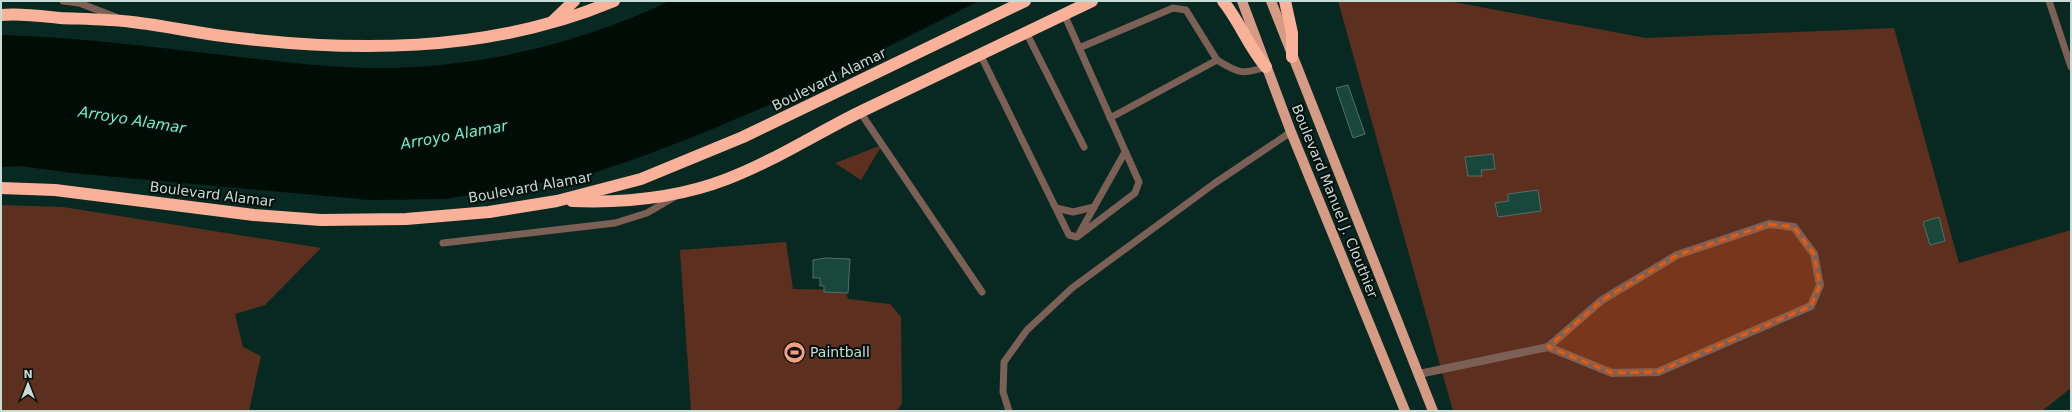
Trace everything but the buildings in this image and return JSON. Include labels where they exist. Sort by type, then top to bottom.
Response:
[{"type":"highway","points":[[551,24],[574,1]]},
{"type":"highway","points":[[1,15],[131,22],[273,42],[343,46],[408,46],[450,43],[551,24],[614,1]]},
{"type":"highway","name":"Boulevard Alamar","points":[[1,188],[55,190],[254,215],[321,220],[406,220],[489,212],[557,201],[641,179],[686,162],[743,137],[1025,1]]},
{"type":"highway","points":[[557,201],[618,201],[651,198],[683,192],[727,179],[753,168],[860,112],[1092,1]]},
{"type":"highway","points":[[1223,1],[1233,13],[1253,51],[1266,67]]},
{"type":"highway","points":[[1285,1],[1292,33],[1292,57]]},
{"type":"main road","name":"Boulevard Manuel J. Clouthier","points":[[1242,1],[1291,132],[1404,411]]},
{"type":"main road","name":"Boulevard Manuel J. Clouthier","points":[[1271,1],[1433,411]]},
{"type":"street","points":[[1419,374],[1548,347],[1602,300],[1684,253],[1769,224],[1794,227],[1814,254],[1820,285],[1811,306],[1658,372],[1612,373],[1548,347]]},
{"type":"lane","points":[[63,1],[79,3],[131,22]]},
{"type":"lane","points":[[2048,1],[2071,67]]},
{"type":"lane","points":[[1079,48],[1173,8],[1186,10],[1217,60],[1232,70],[1248,73],[1266,67]]},
{"type":"lane","points":[[1064,14],[1139,182],[1135,193],[1077,238]]},
{"type":"lane","points":[[1026,32],[1084,147]]},
{"type":"lane","points":[[980,54],[1068,235],[1077,238]]},
{"type":"lane","points":[[1110,118],[1217,60]]},
{"type":"lane","points":[[860,112],[982,292]]},
{"type":"lane","points":[[1008,411],[1003,392],[1004,362],[1027,330],[1078,284],[1215,183],[1291,132]]},
{"type":"lane","points":[[1077,238],[1125,152]]},
{"type":"lane","points":[[443,243],[615,223],[651,211],[683,192]]},
{"type":"lane","points":[[1056,208],[1073,212],[1094,207]]},
{"type":"highlighted area","points":[[1769,224],[1794,227],[1814,254],[1820,285],[1811,306],[1658,372],[1612,373],[1548,347],[1602,300],[1677,255]]},
{"type":"shaded area","points":[[1338,1],[1448,1],[1646,38],[1894,28],[1959,263],[2071,230],[2071,388],[2042,411],[1453,411]]},
{"type":"shaded area","points":[[882,145],[861,180],[835,163]]},
{"type":"shaded area","points":[[1,205],[63,207],[321,248],[265,305],[235,314],[243,347],[261,356],[249,411],[1,411]]},
{"type":"shaded area","name":"Paintball","points":[[786,242],[793,289],[845,290],[848,299],[890,304],[901,317],[902,404],[896,411],[691,411],[680,250]]},
{"type":"water","name":"Arroyo Alamar","points":[[669,1],[979,1],[790,96],[703,133],[588,175],[524,186],[444,199],[370,200],[72,173],[20,166],[1,167],[1,35],[63,38],[328,66],[359,68],[413,67],[451,64],[488,58],[563,42],[634,17]]},
{"type":"place","name":"Paintball","points":[[795,352]]}]
